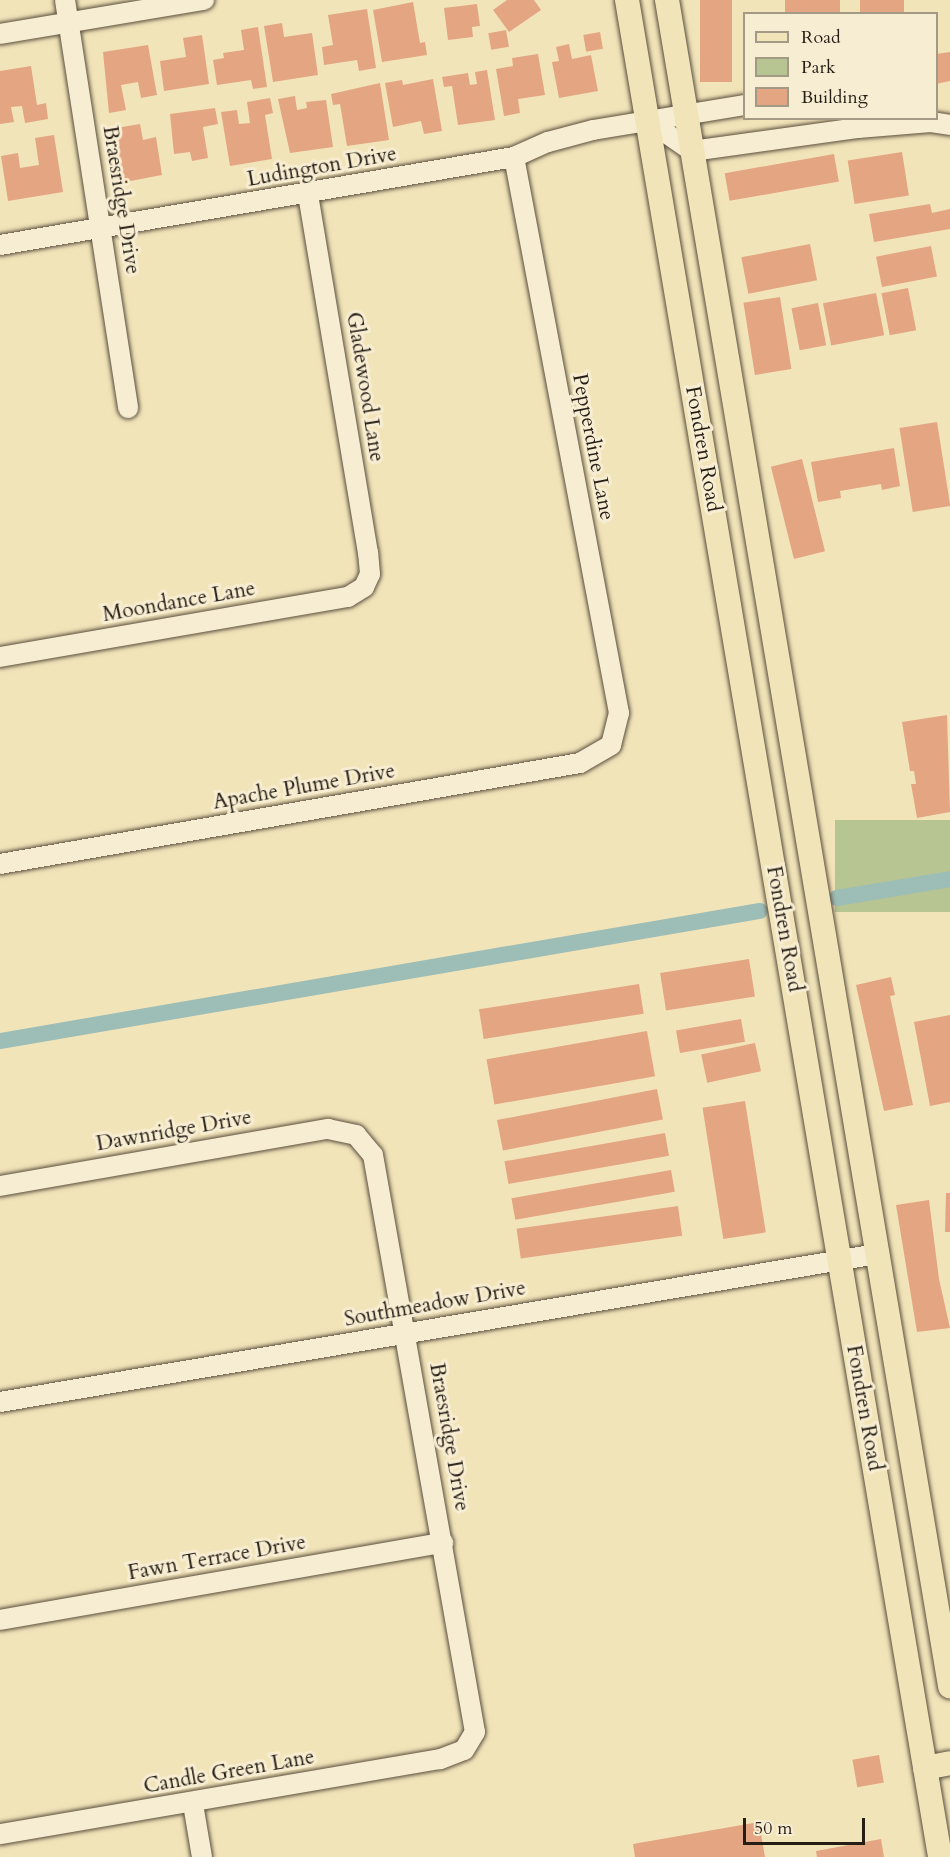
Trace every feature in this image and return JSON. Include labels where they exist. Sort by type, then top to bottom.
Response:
[{"type":"main road","name":"Fondren Road","points":[[627,0],[940,1857]]},
{"type":"main road","name":"Fondren Road","points":[[667,0],[950,1686]]},
{"type":"main road","points":[[699,427],[738,420]]},
{"type":"main road","points":[[746,703],[783,698]]},
{"type":"main road","points":[[792,978],[830,970]]},
{"type":"main road","points":[[891,1570],[930,1564]]},
{"type":"main road","points":[[925,1768],[950,1763]]},
{"type":"street","name":"Braesridge Drive","points":[[65,0],[128,408]]},
{"type":"street","points":[[0,34],[204,0]]},
{"type":"street","name":"Ludington Drive","points":[[0,245],[514,157],[548,142],[647,120],[743,105]]},
{"type":"street","points":[[647,120],[693,151],[788,136],[935,122]]},
{"type":"street","name":"Pepperdine Lane","points":[[514,157],[619,712],[611,745]]},
{"type":"street","name":"Gladewood Lane","points":[[308,194],[368,553],[370,574],[364,587]]},
{"type":"street","name":"Moondance Lane","points":[[0,657],[348,597],[364,587]]},
{"type":"street","name":"Apache Plume Drive","points":[[0,864],[580,763],[611,745]]},
{"type":"street","name":"Dawnridge Drive","points":[[0,1186],[328,1129],[356,1135]]},
{"type":"street","name":"Braesridge Drive","points":[[356,1135],[373,1155],[473,1703],[475,1732],[464,1750]]},
{"type":"street","name":"Southmeadow Drive","points":[[0,1402],[877,1254]]},
{"type":"street","name":"Fawn Terrace Drive","points":[[0,1620],[443,1543]]},
{"type":"street","name":"Candle Green Lane","points":[[0,1834],[193,1804],[440,1760],[464,1750]]},
{"type":"street","points":[[193,1804],[202,1857]]},
{"type":"green space","points":[[835,820],[950,820],[950,912],[835,912]]},
{"type":"building","points":[[507,0],[534,0],[541,10],[509,32],[493,10]]},
{"type":"building","points":[[700,0],[732,0],[732,82],[700,82]]},
{"type":"building","points":[[785,0],[840,0],[840,12],[785,12]]},
{"type":"building","points":[[860,0],[904,0],[904,12],[860,12]]},
{"type":"building","points":[[413,2],[420,43],[425,42],[427,55],[382,62],[373,10]]},
{"type":"building","points":[[477,4],[480,26],[472,27],[473,37],[448,40],[444,8]]},
{"type":"building","points":[[367,9],[376,68],[359,71],[357,60],[324,65],[322,47],[333,45],[328,15]]},
{"type":"building","points":[[282,23],[284,37],[312,33],[318,75],[273,82],[264,26]]},
{"type":"building","points":[[258,27],[267,87],[253,89],[251,80],[217,85],[213,60],[224,58],[223,53],[244,50],[241,30]]},
{"type":"building","points":[[506,30],[509,47],[491,50],[488,33]]},
{"type":"building","points":[[600,32],[603,49],[586,52],[583,35]]},
{"type":"building","points":[[202,35],[209,84],[164,91],[160,61],[186,57],[183,38]]},
{"type":"building","points":[[569,44],[572,59],[591,55],[598,91],[559,98],[552,62],[559,61],[556,47]]},
{"type":"building","points":[[148,45],[157,95],[141,98],[138,82],[121,85],[126,110],[109,113],[103,52]]},
{"type":"building","points":[[950,52],[950,81],[938,84],[938,54]]},
{"type":"building","points":[[538,54],[545,95],[518,99],[520,113],[504,116],[496,69],[513,66],[512,58]]},
{"type":"building","points":[[31,66],[37,105],[46,103],[48,119],[25,123],[22,106],[11,107],[14,122],[0,124],[0,71]]},
{"type":"building","points":[[487,70],[495,120],[458,125],[452,86],[444,87],[442,77],[468,73],[470,85],[477,84],[475,72]]},
{"type":"building","points":[[433,79],[442,131],[424,134],[421,121],[393,127],[385,83],[402,80],[403,85]]},
{"type":"building","points":[[380,83],[389,140],[347,146],[340,104],[333,105],[331,94]]},
{"type":"building","points":[[295,96],[297,110],[307,108],[306,102],[326,100],[333,147],[290,153],[278,99]]},
{"type":"building","points":[[270,98],[273,113],[265,115],[272,159],[230,166],[221,112],[237,110],[239,124],[250,123],[247,102]]},
{"type":"building","points":[[215,108],[218,124],[203,127],[208,158],[192,161],[190,152],[174,154],[170,114]]},
{"type":"building","points":[[140,124],[143,140],[156,137],[162,175],[120,183],[110,129]]},
{"type":"building","points":[[54,135],[63,192],[8,201],[1,156],[18,153],[20,168],[39,165],[35,138]]},
{"type":"building","points":[[902,152],[909,195],[855,204],[848,161]]},
{"type":"building","points":[[834,154],[839,182],[730,201],[725,173]]},
{"type":"building","points":[[930,204],[932,213],[950,209],[950,229],[874,242],[869,214]]},
{"type":"building","points":[[810,244],[817,280],[748,294],[741,257]]},
{"type":"building","points":[[931,246],[937,276],[882,287],[876,257]]},
{"type":"building","points":[[908,288],[916,330],[890,335],[881,293]]},
{"type":"building","points":[[876,293],[884,335],[831,346],[823,303]]},
{"type":"building","points":[[780,297],[791,369],[755,375],[743,303]]},
{"type":"building","points":[[818,303],[826,345],[800,350],[791,308]]},
{"type":"building","points":[[937,422],[950,506],[913,512],[899,428]]},
{"type":"building","points":[[894,448],[900,486],[882,490],[881,484],[840,491],[841,498],[818,502],[811,462]]},
{"type":"building","points":[[802,459],[825,551],[794,559],[771,467]]},
{"type":"building","points":[[947,715],[950,812],[917,818],[911,784],[916,784],[914,771],[910,771],[902,722]]},
{"type":"building","points":[[749,959],[755,997],[666,1011],[660,973]]},
{"type":"building","points":[[891,977],[895,995],[890,996],[913,1105],[884,1111],[856,985]]},
{"type":"building","points":[[639,984],[644,1014],[484,1039],[479,1009]]},
{"type":"building","points":[[950,1015],[950,1102],[930,1106],[914,1022]]},
{"type":"building","points":[[741,1019],[745,1042],[680,1053],[676,1030]]},
{"type":"building","points":[[647,1031],[655,1076],[494,1105],[486,1059]]},
{"type":"building","points":[[755,1043],[761,1071],[707,1083],[701,1054]]},
{"type":"building","points":[[657,1089],[663,1119],[503,1151],[497,1120]]},
{"type":"building","points":[[745,1101],[766,1232],[723,1239],[703,1108]]},
{"type":"building","points":[[665,1133],[669,1156],[508,1184],[504,1161]]},
{"type":"building","points":[[671,1170],[675,1192],[515,1220],[511,1198]]},
{"type":"building","points":[[946,1193],[950,1193],[950,1232],[945,1232]]},
{"type":"building","points":[[929,1200],[939,1279],[950,1328],[917,1332],[896,1205]]},
{"type":"building","points":[[678,1206],[682,1236],[521,1258],[517,1229]]},
{"type":"building","points":[[879,1755],[884,1783],[857,1787],[852,1760]]},
{"type":"building","points":[[759,1822],[765,1857],[635,1857],[633,1844]]},
{"type":"building","points":[[881,1839],[884,1857],[817,1857],[816,1851]]},
{"type":"waterway","points":[[837,898],[950,879]]},
{"type":"waterway","points":[[0,1041],[760,911]]}]
